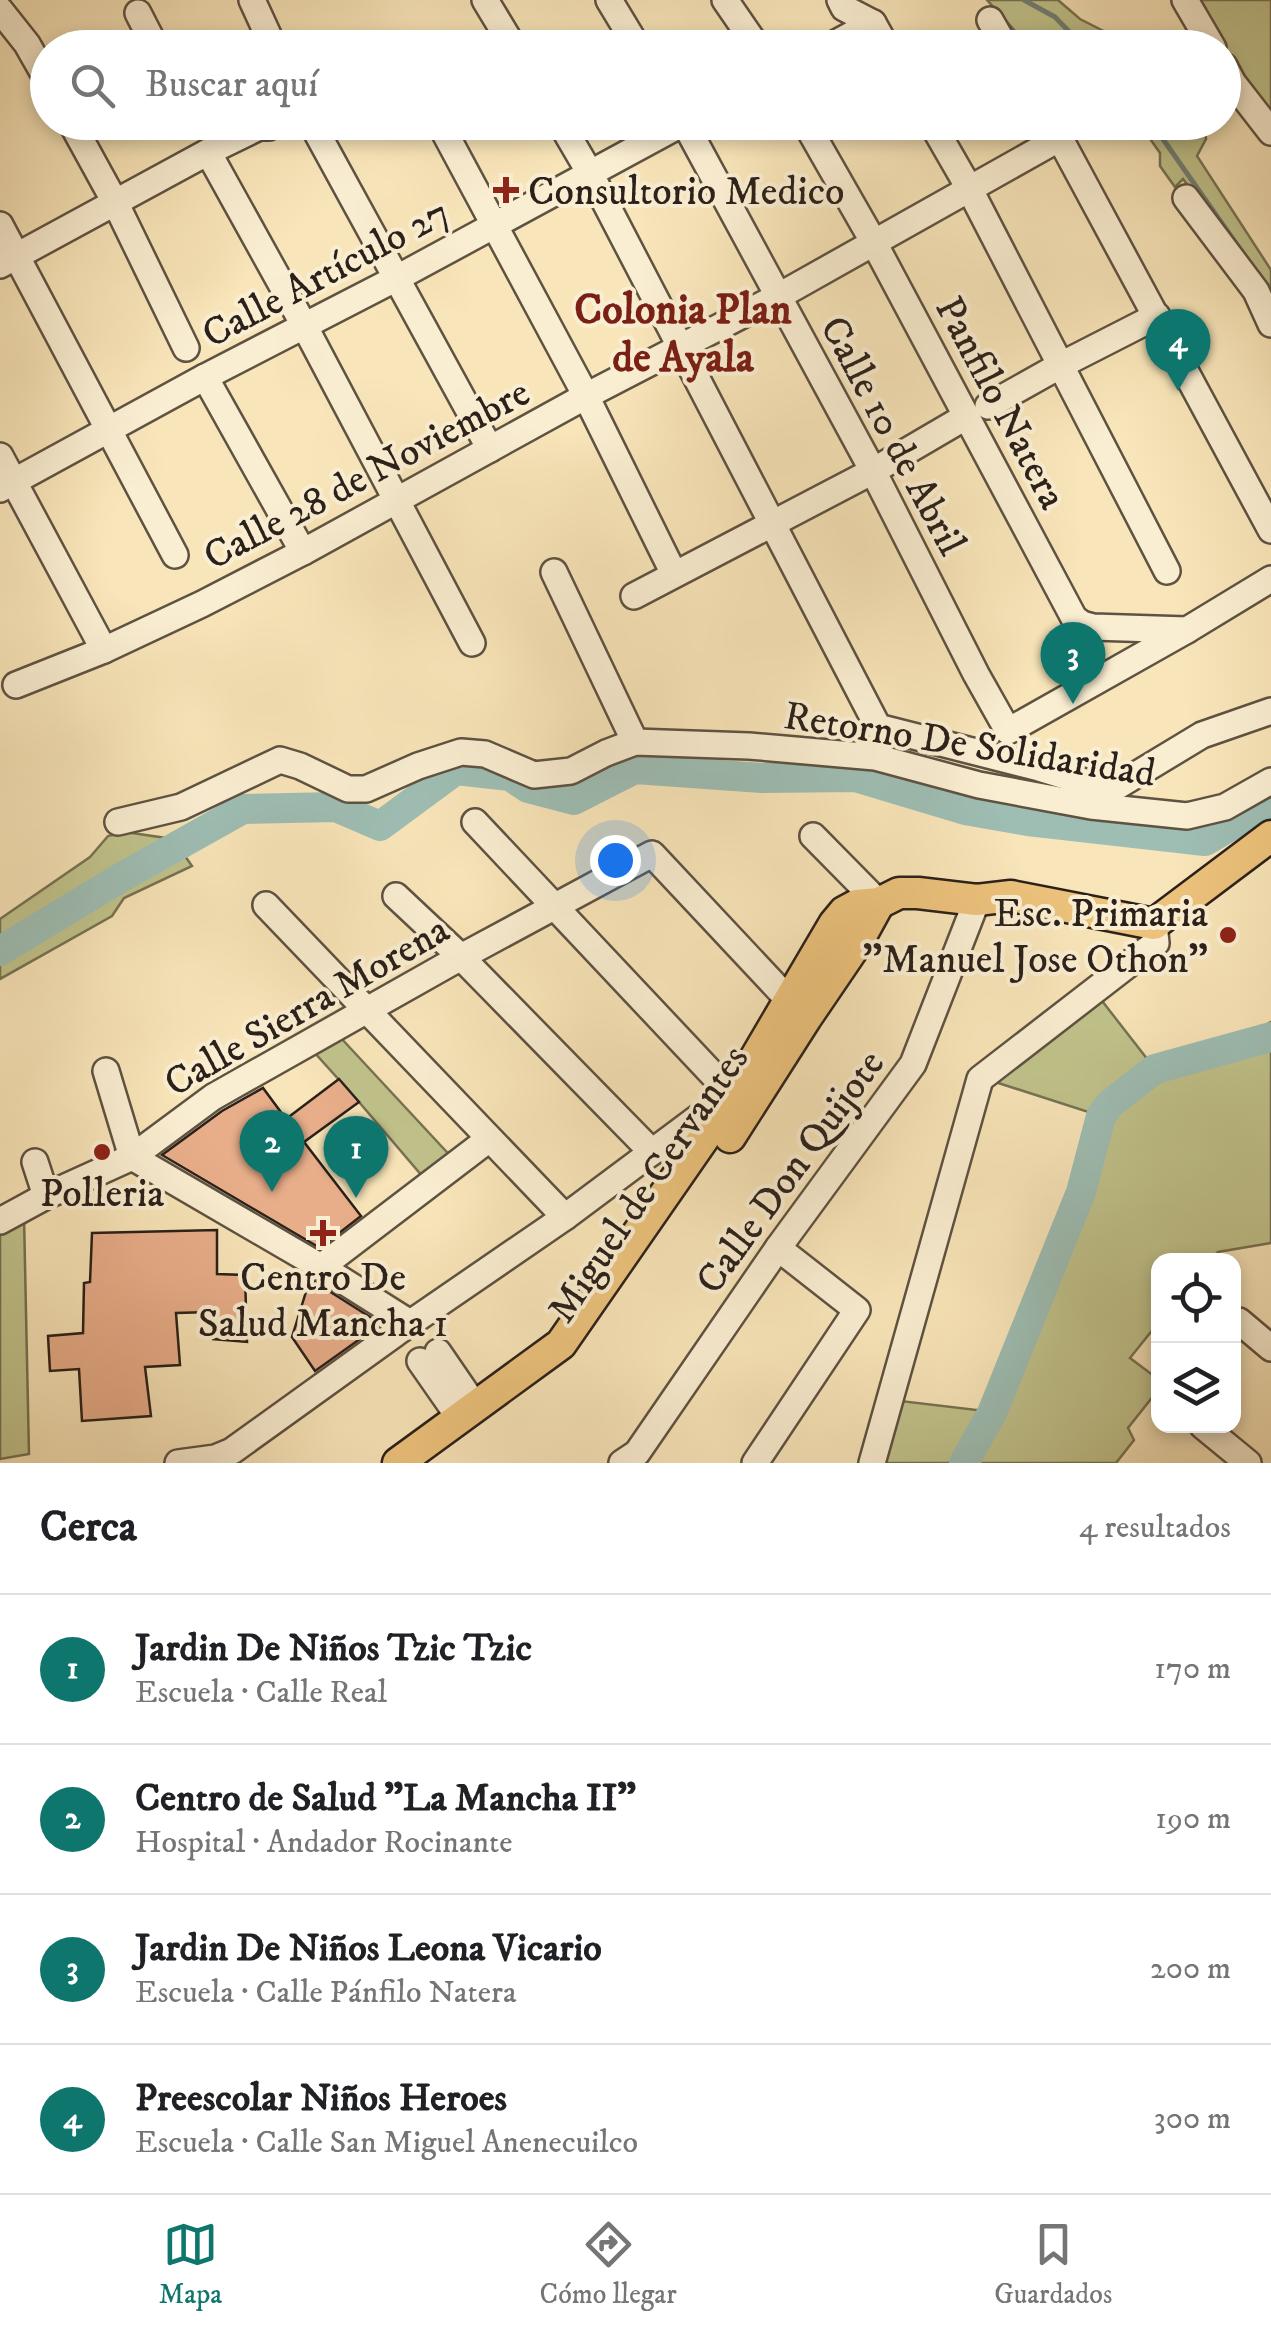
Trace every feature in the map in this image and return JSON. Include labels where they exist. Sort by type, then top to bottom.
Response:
[{"type":"main road","points":[[1155,934],[1271,836]]},
{"type":"main road","points":[[398,1463],[561,1344],[733,1096],[798,1010],[834,924],[844,913],[857,904],[879,904],[899,893],[977,900],[1011,896],[1155,934],[1271,855]]},
{"type":"main road","name":"Miguel de Cervantes","points":[[432,1463],[576,1357],[753,1104],[798,1010]]},
{"type":"street","points":[[252,0],[266,30]]},
{"type":"street","points":[[486,0],[504,30]]},
{"type":"street","points":[[609,0],[627,30]]},
{"type":"street","points":[[726,0],[746,30]]},
{"type":"street","points":[[840,0],[844,8],[872,23],[876,30]]},
{"type":"street","points":[[1185,0],[1202,30]]},
{"type":"street","points":[[0,10],[30,49]]},
{"type":"street","points":[[138,13],[147,30]]},
{"type":"street","points":[[990,20],[996,30]]},
{"type":"street","points":[[859,30],[872,23]]},
{"type":"street","points":[[1241,93],[1271,132]]},
{"type":"street","points":[[81,140],[186,348]]},
{"type":"street","points":[[9,261],[233,140]]},
{"type":"street","points":[[321,140],[490,449]]},
{"type":"street","points":[[449,140],[586,396],[674,574]]},
{"type":"street","points":[[571,140],[878,728],[1039,768],[1101,798],[1202,735],[1271,711]]},
{"type":"street","name":"Calle Artículo 27","points":[[7,485],[654,140]]},
{"type":"street","name":"Calle 10 de Abril","points":[[694,140],[1008,730],[1187,630]]},
{"type":"street","name":"Panfilo Natera","points":[[814,140],[977,411],[1074,618],[1093,627],[1187,630]]},
{"type":"street","points":[[941,140],[1167,571]]},
{"type":"street","name":"Calle 28 de Noviembre","points":[[16,685],[104,650],[302,552],[586,396],[779,296],[969,188],[1041,140]]},
{"type":"street","points":[[1061,140],[1271,530]]},
{"type":"street","points":[[208,152],[472,642]]},
{"type":"street","points":[[1186,198],[1256,291],[1271,324]]},
{"type":"street","points":[[0,225],[9,261],[109,430],[175,555]]},
{"type":"street","points":[[634,596],[1157,316]]},
{"type":"street","points":[[167,398],[170,386],[199,370],[228,356],[247,356]]},
{"type":"street","points":[[205,378],[302,552]]},
{"type":"street","points":[[0,456],[7,485],[104,650]]},
{"type":"street","points":[[554,572],[636,742]]},
{"type":"street","points":[[1187,630],[1271,580]]},
{"type":"street","name":"Retorno De Solidaridad","points":[[118,822],[181,807],[280,760],[348,789],[366,789],[461,752],[485,754],[534,775],[572,770],[636,742],[749,746],[875,757],[979,785],[1101,798],[1187,816],[1225,807],[1271,781]]},
{"type":"street","points":[[178,1463],[216,1458],[232,1451],[733,1096],[475,822]]},
{"type":"street","points":[[813,836],[879,904]]},
{"type":"street","name":"Calle Sierra Morena","points":[[0,1221],[132,1157],[213,1097],[652,854],[798,1010]]},
{"type":"street","points":[[396,896],[462,957],[652,1152]]},
{"type":"street","name":"Calle Don Quijote","points":[[622,1463],[637,1453],[778,1248],[914,1064],[977,900]]},
{"type":"street","points":[[266,906],[565,1216]]},
{"type":"street","points":[[872,1463],[980,1079],[1155,934]]},
{"type":"street","points":[[106,1071],[132,1157],[410,1323]]},
{"type":"street","points":[[321,1267],[490,1139]]},
{"type":"street","points":[[35,1162],[46,1196]]},
{"type":"street","points":[[756,1463],[857,1310],[778,1248]]},
{"type":"street","points":[[1241,1323],[1271,1348]]},
{"type":"street","points":[[429,1357],[467,1412]]},
{"type":"street","points":[[1212,1433],[1248,1463]]},
{"type":"green space","points":[[987,0],[1058,0],[1080,19],[1102,30],[1014,30]]},
{"type":"green space","points":[[1189,0],[1271,0],[1271,127],[1241,81],[1241,30],[1208,30]]},
{"type":"green space","points":[[1151,140],[1205,140],[1197,156],[1271,270],[1271,303],[1183,179],[1175,187],[1160,166],[1160,153]]},
{"type":"green space","points":[[125,832],[173,839],[192,866],[124,898],[112,916],[0,979],[0,919],[90,857],[108,836]]},
{"type":"green space","points":[[1099,997],[1155,1069],[1246,1037],[1271,1022],[1271,1243],[1217,1253],[1151,1253],[1151,1332],[1130,1358],[1151,1374],[1151,1399],[1128,1428],[1134,1440],[1116,1463],[879,1463],[901,1401],[993,1412],[1079,1197],[1101,1116],[989,1080]]},
{"type":"green space","points":[[340,1037],[457,1163],[429,1184],[314,1052]]},
{"type":"green space","points":[[24,1217],[29,1454],[0,1459],[0,1228]]},
{"type":"building","points":[[339,1079],[359,1102],[304,1142],[361,1216],[320,1248],[162,1155],[222,1111],[263,1088],[286,1119]]},
{"type":"building","points":[[217,1230],[217,1274],[245,1275],[247,1342],[213,1339],[211,1312],[176,1313],[180,1365],[145,1367],[151,1416],[82,1421],[79,1369],[50,1371],[48,1336],[83,1333],[84,1283],[90,1282],[92,1233]]},
{"type":"building","points":[[310,1279],[381,1324],[315,1371],[292,1337]]},
{"type":"waterway","points":[[1024,0],[1055,17],[1068,30]]},
{"type":"waterway","points":[[1164,140],[1247,259]]},
{"type":"waterway","points":[[0,951],[243,809],[336,807],[380,826],[456,770],[510,776],[528,788],[574,800],[635,769],[762,778],[855,777],[965,810],[1205,841],[1271,802]]},
{"type":"waterway","points":[[964,1463],[992,1413],[1081,1192],[1101,1116],[1110,1104],[1155,1069],[1271,1037]]},
{"type":"place","name":"Consultorio Medico","points":[[506,190]]},
{"type":"place","name":"Preescolar Niños Heroes","points":[[1178,391]]},
{"type":"place","name":"Jardin De Niños Leona Vicario","points":[[1073,704]]},
{"type":"place","name":"Esc. Primaria \"Manuel Jose Othon\"","points":[[1228,935]]},
{"type":"place","name":"Polleria","points":[[102,1152]]},
{"type":"place","name":"Centro de Salud \"La Mancha II\"","points":[[272,1192]]},
{"type":"place","name":"Jardin De Niños Tzic Tzic","points":[[356,1198]]},
{"type":"place","name":"Centro De Salud Mancha 1","points":[[323,1233]]},
{"type":"district","name":"Colonia Plan de Ayala","points":[[683,332]]}]
